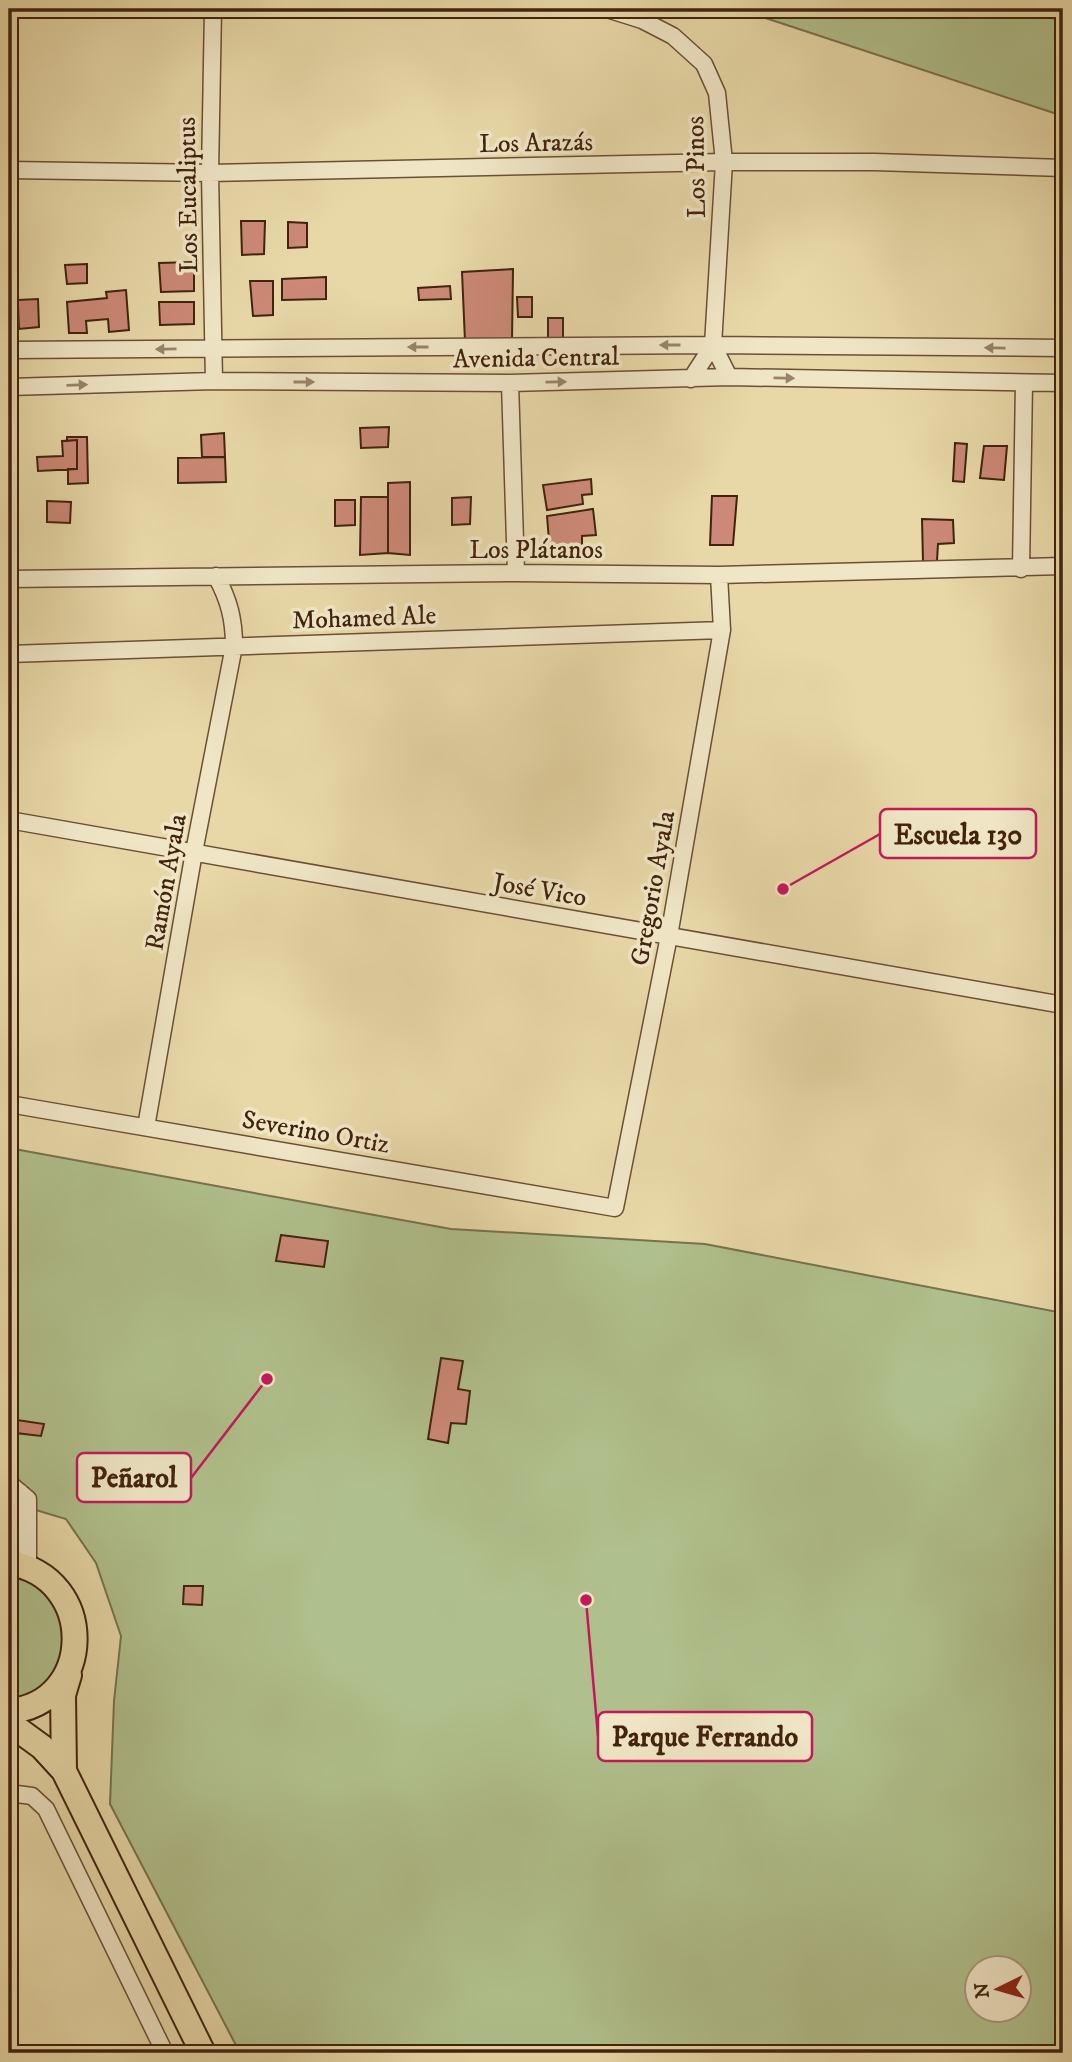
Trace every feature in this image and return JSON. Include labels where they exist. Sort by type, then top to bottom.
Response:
[{"type":"main road","points":[[14,1563],[35,1570],[55,1585],[69,1606],[75,1631],[73,1656],[64,1695],[64,1771]]},
{"type":"main road","points":[[9,1711],[35,1704],[52,1692],[65,1675],[73,1656]]},
{"type":"main road","points":[[9,1723],[42,1747],[64,1771],[203,2053]]},
{"type":"street","name":"Los Eucaliptus","points":[[213,9],[210,173],[215,381]]},
{"type":"street","name":"Los Pinos","points":[[607,9],[642,20],[673,36],[704,64],[718,93],[724,162],[713,345],[691,379]]},
{"type":"street","name":"Los Arazás","points":[[9,170],[210,173],[724,162],[875,162],[1063,168]]},
{"type":"street","name":"Avenida Central","points":[[9,350],[713,345],[1063,348]]},
{"type":"street","points":[[713,345],[729,377]]},
{"type":"street","name":"Avenida Central","points":[[9,387],[215,381],[510,383],[729,377],[1063,383]]},
{"type":"street","points":[[510,383],[516,573]]},
{"type":"street","points":[[1021,569],[1024,383]]},
{"type":"street","points":[[9,433],[9,497]]},
{"type":"street","name":"Los Plátanos","points":[[9,579],[516,573],[719,575],[1063,566]]},
{"type":"street","name":"Gregorio Ayala","points":[[615,1208],[669,936],[722,630],[719,575]]},
{"type":"street","name":"Ramón Ayala","points":[[146,1127],[194,852],[234,646],[234,622],[228,599],[216,576]]},
{"type":"street","name":"Mohamed Ale","points":[[9,654],[722,630]]},
{"type":"street","name":"José Vico","points":[[9,820],[1063,1005]]},
{"type":"street","name":"Severino Ortiz","points":[[9,1104],[615,1208]]},
{"type":"street","points":[[14,1487],[14,1563]]},
{"type":"street","points":[[9,1793],[32,1796],[46,1809],[165,2053]]},
{"type":"green space","points":[[738,9],[1063,9],[1063,116]]},
{"type":"green space","points":[[9,1148],[451,1229],[705,1244],[1063,1313],[1063,2053],[240,2053],[110,1804],[114,1701],[121,1636],[96,1563],[66,1519],[9,1502]]},
{"type":"green space","points":[[9,1572],[26,1577],[57,1604],[66,1644],[49,1682],[35,1694],[9,1702]]},
{"type":"building","points":[[241,221],[265,221],[264,254],[242,255]]},
{"type":"building","points":[[288,222],[307,223],[307,247],[288,248]]},
{"type":"building","points":[[9,261],[16,261],[17,273],[10,273],[11,281],[17,280],[18,300],[38,299],[39,327],[19,329],[18,306],[9,307]]},
{"type":"building","points":[[194,262],[194,291],[161,292],[159,263]]},
{"type":"building","points":[[87,264],[87,283],[67,284],[65,265]]},
{"type":"building","points":[[513,269],[512,341],[465,341],[462,272]]},
{"type":"building","points":[[326,277],[326,299],[282,300],[282,279]]},
{"type":"building","points":[[250,281],[273,281],[273,315],[253,316]]},
{"type":"building","points":[[450,286],[451,299],[419,300],[418,288]]},
{"type":"building","points":[[126,290],[129,330],[109,332],[108,319],[86,321],[87,333],[69,333],[67,302],[107,298],[106,292]]},
{"type":"building","points":[[517,297],[532,297],[532,317],[518,317]]},
{"type":"building","points":[[159,302],[194,302],[194,324],[160,325]]},
{"type":"building","points":[[548,318],[563,318],[563,338],[548,338]]},
{"type":"building","points":[[389,427],[388,447],[361,448],[360,428]]},
{"type":"building","points":[[224,433],[225,457],[202,457],[201,435]]},
{"type":"building","points":[[67,437],[87,437],[88,483],[68,484],[68,469],[77,469],[77,440],[67,441]]},
{"type":"building","points":[[77,440],[77,469],[38,471],[37,457],[63,456],[62,441]]},
{"type":"building","points":[[955,443],[967,444],[964,482],[953,481]]},
{"type":"building","points":[[984,446],[1007,446],[1004,480],[980,478]]},
{"type":"building","points":[[225,457],[226,482],[178,483],[178,458]]},
{"type":"building","points":[[591,479],[592,494],[582,495],[583,504],[547,510],[543,485]]},
{"type":"building","points":[[410,482],[410,555],[388,553],[388,483]]},
{"type":"building","points":[[712,496],[737,496],[733,545],[710,545]]},
{"type":"building","points":[[361,497],[388,497],[388,553],[360,555]]},
{"type":"building","points":[[471,497],[470,524],[452,525],[452,498]]},
{"type":"building","points":[[335,500],[355,500],[355,525],[335,526]]},
{"type":"building","points":[[47,501],[71,502],[70,523],[47,522]]},
{"type":"building","points":[[593,509],[596,535],[582,536],[582,549],[550,553],[547,516]]},
{"type":"building","points":[[922,519],[953,520],[954,543],[938,544],[937,561],[923,562]]},
{"type":"building","points":[[281,1235],[328,1241],[324,1267],[276,1261]]},
{"type":"building","points":[[441,1358],[463,1361],[458,1389],[470,1391],[466,1424],[451,1423],[448,1443],[428,1439]]},
{"type":"building","points":[[17,1420],[44,1424],[41,1436],[16,1433]]},
{"type":"building","points":[[184,1586],[203,1586],[202,1605],[183,1604]]},
{"type":"place","name":"Escuela 130","points":[[783,889]]},
{"type":"place","name":"Peñarol","points":[[267,1379]]},
{"type":"place","name":"Parque Ferrando","points":[[586,1600]]}]
